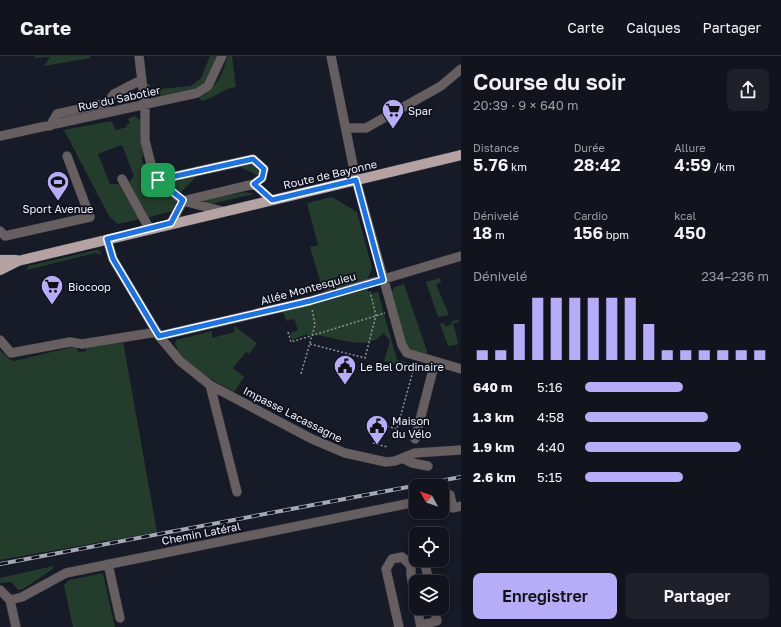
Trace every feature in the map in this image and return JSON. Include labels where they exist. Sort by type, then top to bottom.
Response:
[{"type":"main road","name":"Route de Bayonne","points":[[0,260],[18,260],[461,155]]},
{"type":"main road","name":"Route de Bayonne","points":[[0,270],[18,260]]},
{"type":"street","points":[[139,56],[144,106],[145,141],[152,168],[158,180],[183,200],[222,211]]},
{"type":"street","name":"Rue du Sabotier","points":[[0,136],[144,106],[203,90],[212,79],[222,56]]},
{"type":"street","points":[[331,56],[344,125],[346,128],[345,133],[356,180],[383,280],[404,349],[407,353],[461,369]]},
{"type":"street","points":[[346,128],[366,128],[441,86],[461,69]]},
{"type":"street","points":[[50,126],[57,114],[107,103],[114,94],[141,80]]},
{"type":"street","points":[[0,230],[5,236],[90,217],[67,156]]},
{"type":"street","points":[[158,180],[253,159],[264,169],[262,178],[254,184],[183,200],[171,223]]},
{"type":"street","points":[[122,179],[149,228]]},
{"type":"street","points":[[254,184],[272,200]]},
{"type":"street","name":"Impasse Lacassagne","points":[[107,239],[113,259],[158,334],[180,361],[210,386],[335,450],[379,461],[395,461],[415,453],[461,450]]},
{"type":"street","name":"Allée Montesquieu","points":[[0,340],[11,352],[70,342],[82,344],[158,334],[310,301],[461,256]]},
{"type":"street","points":[[415,439],[436,362]]},
{"type":"street","points":[[210,386],[237,492]]},
{"type":"street","points":[[402,458],[412,463],[428,466]]},
{"type":"street","points":[[449,501],[453,508],[461,506]]},
{"type":"street","name":"Chemin Latéral","points":[[10,600],[22,597],[66,573],[409,503]]},
{"type":"street","points":[[399,627],[386,570],[392,559],[402,557],[411,566],[410,575]]},
{"type":"street","points":[[108,564],[120,618]]},
{"type":"street","points":[[0,590],[10,600],[16,627]]},
{"type":"street","points":[[419,615],[421,626],[437,621],[436,615]]},
{"type":"path","points":[[310,344],[365,358],[376,315],[370,292]]},
{"type":"path","points":[[301,374],[315,325],[310,301]]},
{"type":"path","points":[[288,332],[291,342],[386,313]]},
{"type":"path","points":[[374,432],[377,423],[397,429],[416,356]]},
{"type":"path","points":[[246,390],[245,387],[248,387]]},
{"type":"path","points":[[373,443],[387,447]]},
{"type":"green space","points":[[35,56],[90,56],[90,58],[44,66],[50,57],[35,58]]},
{"type":"green space","points":[[210,56],[217,56],[205,83],[197,89],[160,97],[153,97],[147,91],[147,84],[150,84],[150,90],[191,86],[201,78]]},
{"type":"green space","points":[[228,56],[232,56],[236,87],[226,89],[202,101],[199,98],[215,85]]},
{"type":"green space","points":[[134,116],[140,120],[143,156],[141,158],[155,188],[162,186],[177,201],[173,211],[146,218],[129,183],[134,176],[122,145],[98,154],[110,184],[120,184],[141,219],[118,224],[109,216],[64,130],[111,121],[116,130],[127,127],[126,125],[130,123],[128,119]]},
{"type":"green space","points":[[250,162],[260,166],[261,177],[236,165]]},
{"type":"green space","points":[[200,173],[180,193],[168,185],[175,178]]},
{"type":"green space","points":[[245,192],[254,194],[211,204],[193,200],[232,195]]},
{"type":"green space","points":[[332,197],[357,212],[372,268],[367,280],[326,292],[322,288],[310,247],[318,245],[307,203]]},
{"type":"green space","points":[[99,250],[102,255],[95,253],[27,270],[28,266]]},
{"type":"green space","points":[[440,278],[441,282],[436,284],[449,315],[438,317],[426,282]]},
{"type":"green space","points":[[404,284],[427,351],[426,356],[414,353],[407,347],[391,293],[395,287]]},
{"type":"green space","points":[[368,289],[369,294],[378,292],[397,360],[419,366],[418,371],[384,361],[390,341],[383,333],[376,339],[358,343],[316,335],[307,335],[292,340],[290,333],[298,330],[294,319],[286,321],[283,312]]},
{"type":"green space","points":[[458,320],[459,322],[453,323],[458,342],[457,345],[448,346],[440,324],[444,323],[445,326],[451,325],[452,321]]},
{"type":"green space","points":[[234,326],[257,343],[249,354],[246,352],[233,368],[244,377],[234,392],[191,365],[178,351],[175,343],[176,340],[212,331],[212,338],[234,332]]},
{"type":"green space","points":[[123,341],[157,532],[0,560],[0,350],[9,359],[14,361],[68,348],[77,348],[78,352],[86,351],[86,347]]},
{"type":"green space","points":[[53,566],[53,569],[23,589],[18,590],[11,582],[0,583],[0,578]]},
{"type":"green space","points":[[103,573],[115,627],[73,627],[64,585],[69,580]]},
{"type":"railway","points":[[0,564],[461,477]]},
{"type":"place","name":"Spar","points":[[393,130]]},
{"type":"place","name":"Sport Avenue","points":[[58,202]]},
{"type":"place","name":"Biocoop","points":[[52,306]]},
{"type":"place","name":"Le Bel Ordinaire","points":[[345,386]]},
{"type":"place","name":"Maison du Vélo","points":[[377,446]]},
{"type":"route","points":[[253,159],[264,169],[262,178],[254,184],[272,200],[356,180],[383,280],[310,301],[159,336],[113,259],[107,239],[171,223],[183,200],[158,180],[253,159]]}]
